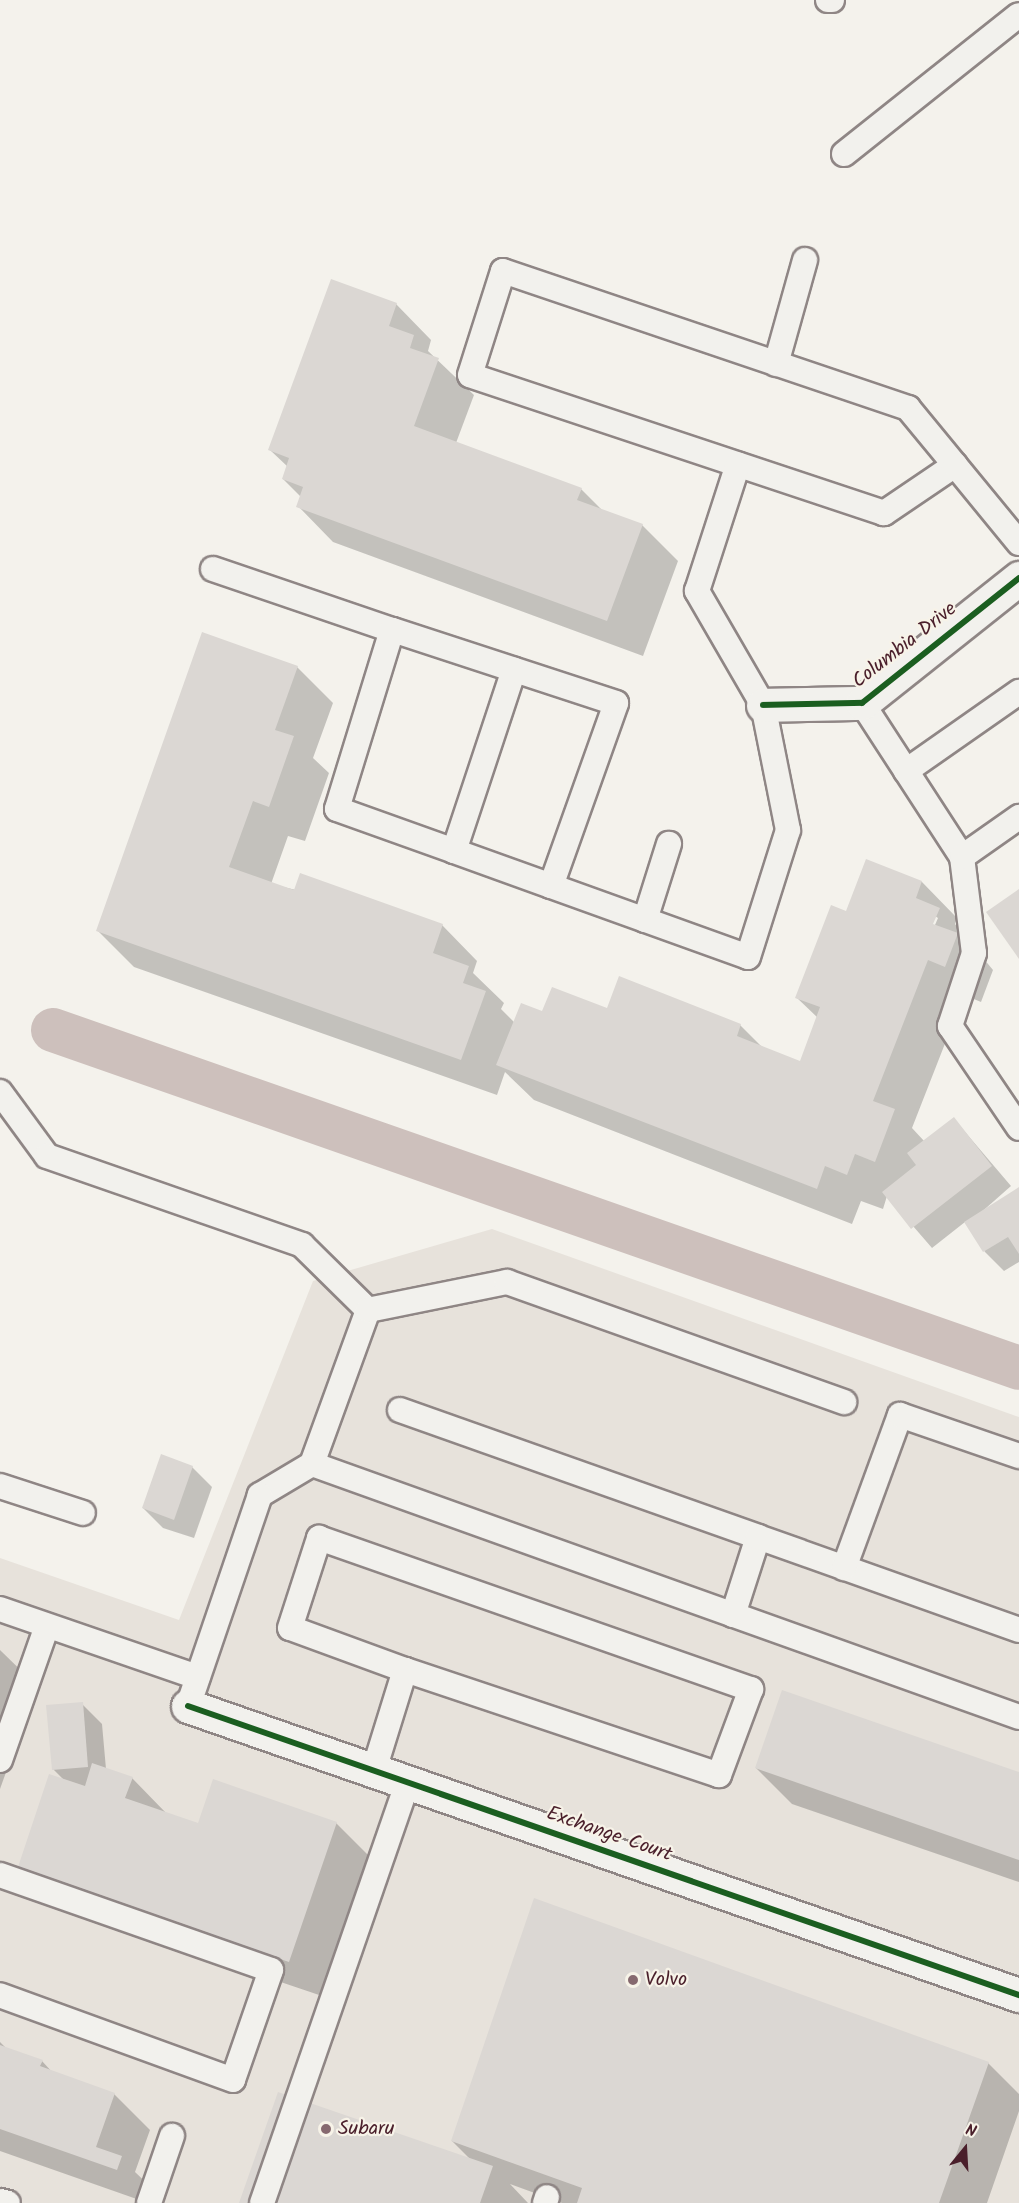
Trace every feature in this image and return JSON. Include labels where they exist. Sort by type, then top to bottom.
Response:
[{"type":"street","name":"Columbia Drive","points":[[763,705],[862,703],[1019,578]]},
{"type":"street","name":"Exchange Court","points":[[193,1692],[374,1770],[1019,1995]]},
{"type":"lane","points":[[844,154],[1019,15]]},
{"type":"lane","points":[[776,363],[805,260]]},
{"type":"lane","points":[[955,465],[884,513],[470,375],[503,271],[908,408],[955,465],[1019,543]]},
{"type":"lane","points":[[392,630],[337,809],[748,957],[788,830],[763,705],[697,591],[738,464]]},
{"type":"lane","points":[[213,569],[616,703],[551,886]]},
{"type":"lane","points":[[454,851],[514,670]]},
{"type":"lane","points":[[906,771],[1019,692]]},
{"type":"lane","points":[[862,703],[962,857],[974,953],[950,1026],[1019,1128]]},
{"type":"lane","points":[[962,857],[1019,817]]},
{"type":"lane","points":[[645,920],[669,844]]},
{"type":"lane","points":[[0,1092],[47,1156],[302,1245],[368,1310]]},
{"type":"lane","points":[[368,1310],[507,1282],[844,1402]]},
{"type":"lane","points":[[0,1610],[47,1626],[193,1692],[260,1495],[312,1464],[368,1310]]},
{"type":"lane","points":[[400,1410],[1019,1630]]},
{"type":"lane","points":[[844,1568],[900,1415],[1019,1456]]},
{"type":"lane","points":[[312,1464],[1019,1717]]},
{"type":"lane","points":[[0,1486],[82,1513]]},
{"type":"lane","points":[[733,1615],[758,1537]]},
{"type":"lane","points":[[319,1538],[751,1689],[718,1775],[405,1670],[290,1628],[319,1538]]},
{"type":"lane","points":[[0,1760],[47,1626]]},
{"type":"lane","points":[[374,1770],[405,1670]]},
{"type":"lane","points":[[262,2203],[408,1782]]},
{"type":"lane","points":[[0,1875],[272,1970],[233,2080],[0,1995]]},
{"type":"lane","points":[[149,2203],[172,2136]]},
{"type":"lane","points":[[0,2200],[8,2203]]},
{"type":"shaded area","points":[[492,1229],[1019,1417],[1019,2203],[0,2203],[0,1558],[179,1620],[313,1281]]},
{"type":"building","points":[[331,279],[397,303],[389,326],[414,335],[410,348],[439,358],[414,426],[582,488],[577,500],[643,524],[607,621],[296,507],[303,487],[282,479],[289,458],[268,450]]},
{"type":"building","points":[[202,632],[298,666],[275,730],[294,736],[269,807],[253,801],[229,867],[294,890],[300,873],[443,924],[433,953],[469,966],[463,983],[486,991],[461,1060],[96,931]]},
{"type":"building","points":[[866,859],[922,881],[916,898],[940,908],[933,924],[958,933],[945,967],[928,960],[873,1101],[895,1109],[875,1162],[855,1154],[847,1175],[825,1166],[817,1189],[496,1065],[521,1003],[542,1011],[552,987],[607,1008],[619,976],[741,1024],[737,1036],[800,1061],[820,1007],[795,998],[831,905],[846,911]]},
{"type":"building","points":[[1019,889],[1019,959],[986,912]]},
{"type":"building","points":[[954,1117],[992,1166],[911,1229],[882,1192],[916,1165],[907,1153]]},
{"type":"building","points":[[1019,1187],[1019,1254],[1008,1237],[983,1252],[964,1222]]},
{"type":"building","points":[[161,1454],[193,1466],[174,1520],[142,1508]]},
{"type":"building","points":[[782,1690],[1019,1772],[1019,1860],[755,1768]]},
{"type":"building","points":[[83,1702],[88,1767],[52,1770],[46,1705]]},
{"type":"building","points":[[92,1763],[133,1777],[125,1798],[198,1823],[213,1779],[337,1822],[289,1962],[17,1870],[49,1774],[85,1786]]},
{"type":"building","name":"Volvo","points":[[534,1898],[989,2062],[939,2203],[577,2203],[582,2188],[451,2141]]},
{"type":"building","points":[[0,2045],[43,2060],[40,2066],[115,2093],[96,2147],[122,2156],[117,2170],[0,2129]]},
{"type":"building","name":"Subaru","points":[[278,2092],[493,2166],[480,2203],[239,2203]]},
{"type":"waterway","points":[[53,1030],[1019,1368]]},
{"type":"cycle path","points":[[763,705],[862,703],[1019,578]]},
{"type":"cycle path","points":[[188,1706],[1019,1995]]},
{"type":"place","name":"Volvo","points":[[633,1980]]},
{"type":"place","name":"Subaru","points":[[326,2129]]}]
